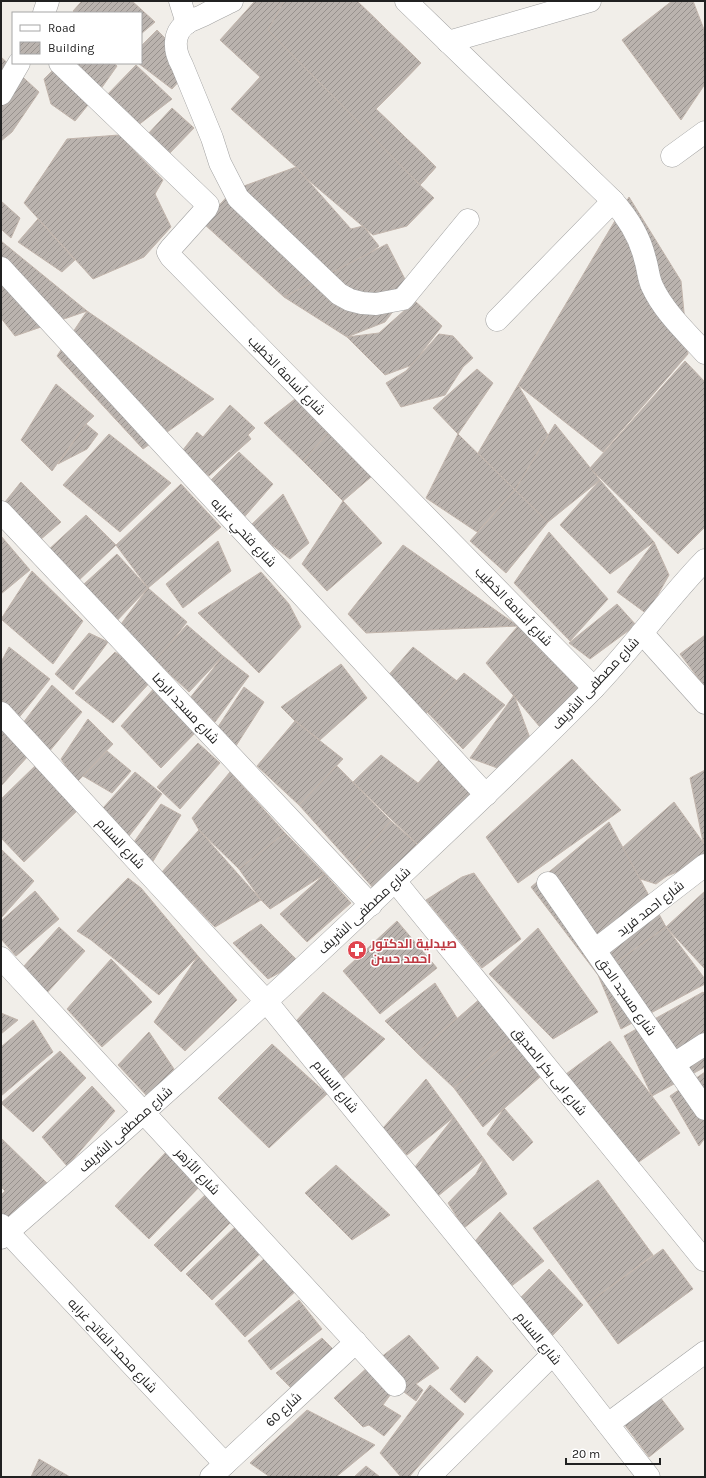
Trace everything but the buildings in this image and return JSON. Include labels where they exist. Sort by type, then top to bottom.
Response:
[{"type":"street","points":[[44,12],[48,1]]},
{"type":"street","points":[[180,1],[187,23]]},
{"type":"street","points":[[232,1],[187,23],[176,37],[176,56],[185,72],[212,138],[220,163],[238,198],[339,294],[350,300],[362,303],[376,304],[403,299],[468,220]]},
{"type":"street","points":[[406,1],[613,201],[627,217],[638,238],[652,285],[659,298],[667,311],[705,353]]},
{"type":"street","points":[[448,42],[590,1]]},
{"type":"street","points":[[1,94],[18,64]]},
{"type":"street","name":"شارع أسامة الخطيب","points":[[61,64],[208,205],[168,252],[171,257],[594,688]]},
{"type":"street","points":[[672,156],[705,132]]},
{"type":"street","points":[[497,320],[613,201]]},
{"type":"street","name":"شارع فتحي غرابه","points":[[1,268],[486,795]]},
{"type":"street","name":"شارع مسجد الرضا","points":[[1,512],[371,905]]},
{"type":"street","name":"شارع مصطفى الشريف","points":[[3,1232],[144,1113],[371,905],[486,795],[594,688],[691,574],[705,560]]},
{"type":"street","points":[[642,633],[705,703]]},
{"type":"street","name":"شارع السلام","points":[[1,713],[266,1001],[553,1354],[649,1477]]},
{"type":"street","name":"شارع احمد فريد","points":[[595,950],[705,865]]},
{"type":"street","name":"شارع ابى بكر الصديق","points":[[395,881],[704,1260]]},
{"type":"street","name":"شارع مسجد الحق","points":[[548,883],[705,1109]]},
{"type":"street","name":"شارع الأزهر","points":[[1,958],[395,1385]]},
{"type":"street","points":[[674,1064],[705,1044]]},
{"type":"street","name":"شارع محمد الفاتح غرابه","points":[[3,1232],[218,1471]]},
{"type":"street","name":"شارع 60","points":[[218,1471],[356,1342]]},
{"type":"street","points":[[608,1424],[705,1352]]},
{"type":"street","points":[[429,1477],[553,1354]]},
{"type":"place","name":"صيدلية الدكتور احمد حسن","points":[[357,950]]}]
